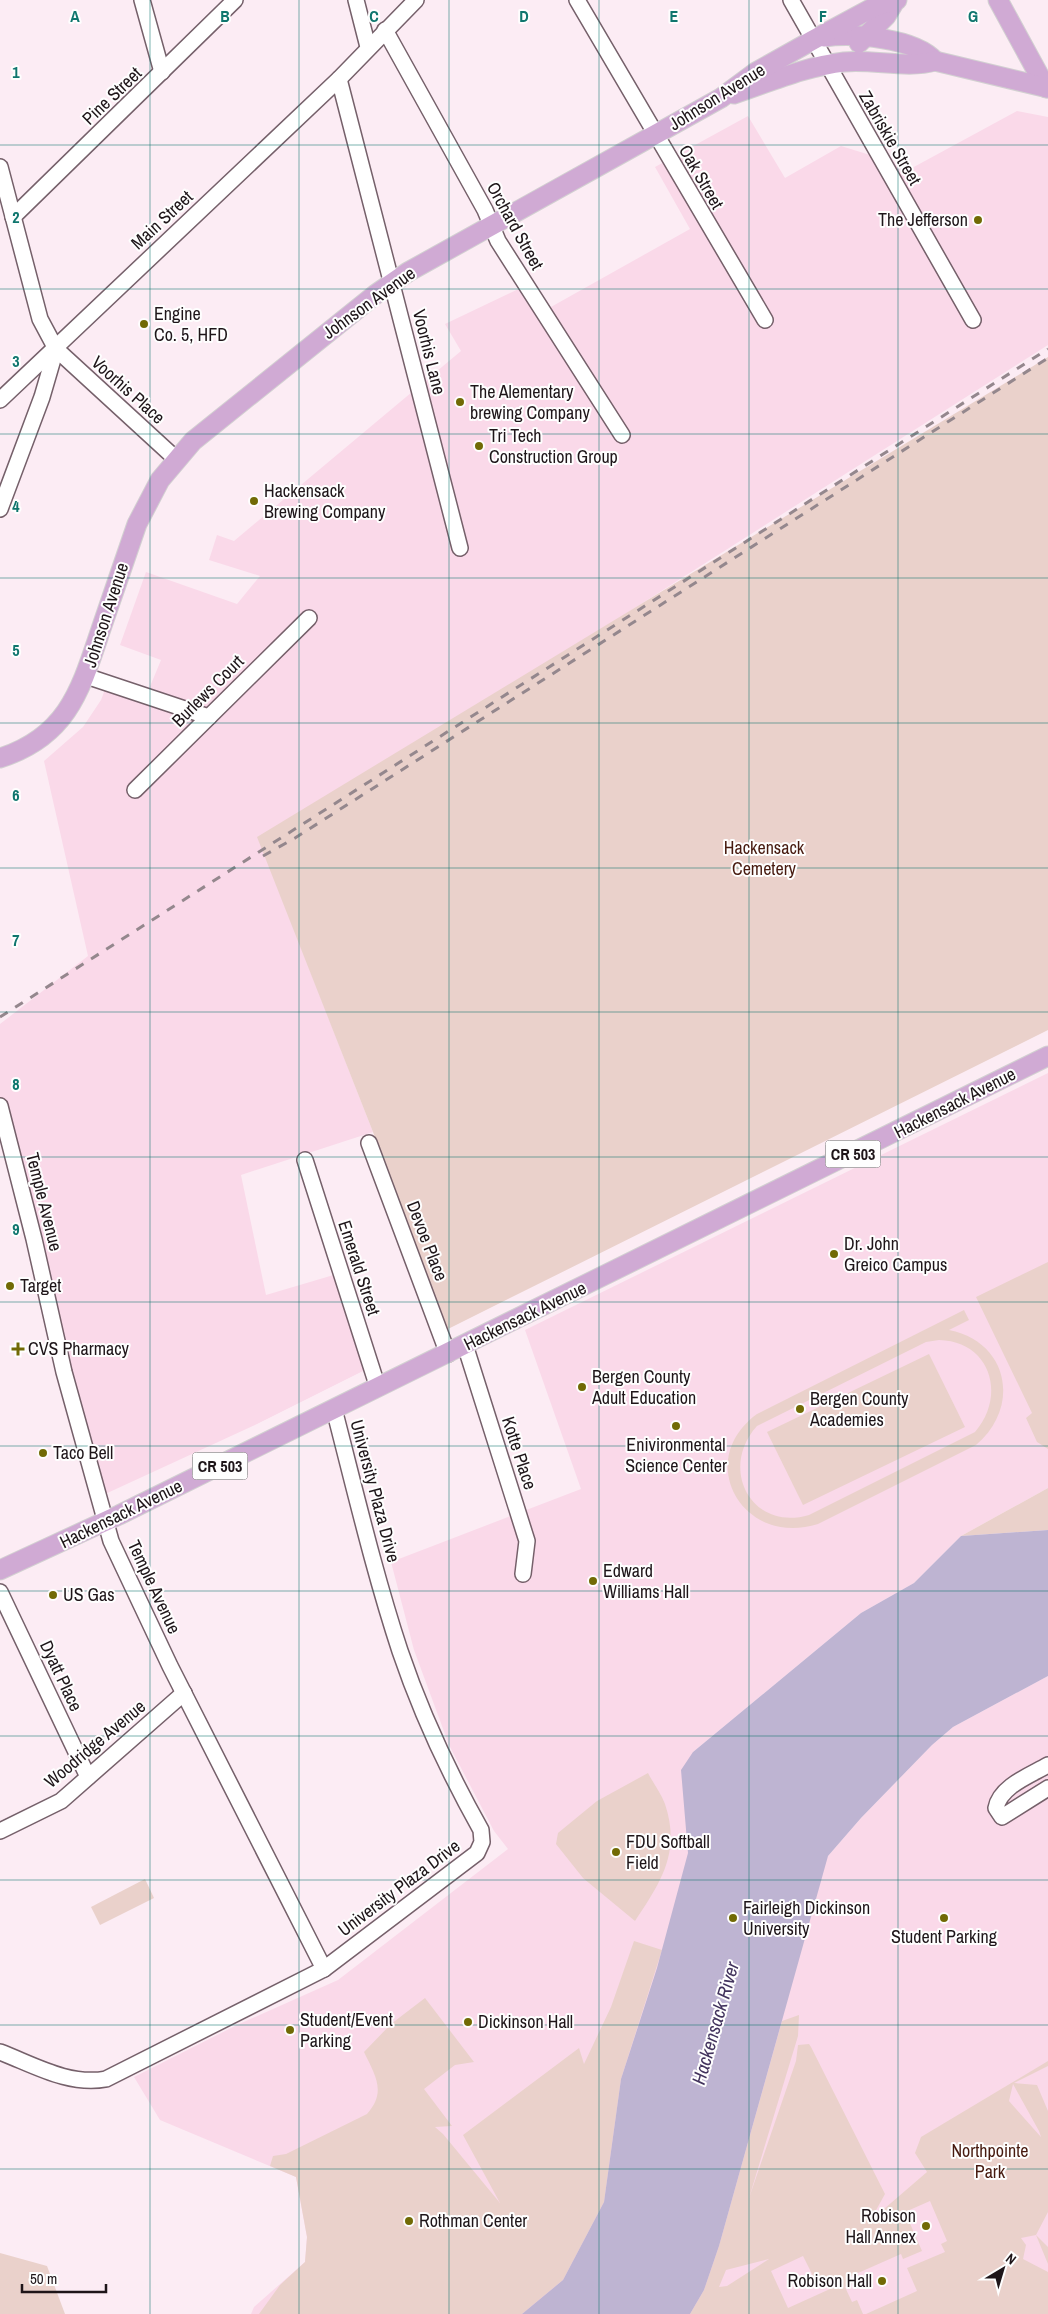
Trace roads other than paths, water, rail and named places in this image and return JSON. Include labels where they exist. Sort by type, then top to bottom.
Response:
[{"type":"main road","name":"Johnson Avenue","points":[[0,758],[30,746],[59,723],[70,708],[86,676],[137,524],[160,480],[176,459],[212,424],[408,272],[721,98],[756,72],[813,40],[874,7],[896,0]]},
{"type":"main road","name":"Johnson Avenue","points":[[827,65],[846,54],[866,36],[886,16],[896,0]]},
{"type":"main road","points":[[998,0],[1047,88]]},
{"type":"main road","points":[[813,40],[838,36],[866,36],[928,53],[936,61]]},
{"type":"main road","points":[[721,98],[827,65],[864,61],[923,65],[936,61],[1047,88]]},
{"type":"main road","name":"Hackensack Avenue","points":[[0,1570],[105,1522],[465,1346],[1048,1056]]},
{"type":"street","points":[[142,0],[162,72]]},
{"type":"street","name":"Pine Street","points":[[8,212],[162,72],[235,0]]},
{"type":"street","points":[[356,0],[368,47]]},
{"type":"street","name":"Main Street","points":[[0,509],[42,397],[56,348],[107,297],[339,78],[416,0]]},
{"type":"street","name":"Oak Street","points":[[577,0],[765,320]]},
{"type":"street","name":"Zabriskie Street","points":[[790,0],[972,320]]},
{"type":"street","name":"Orchard Street","points":[[385,30],[498,240],[622,435]]},
{"type":"street","name":"Voorhis Lane","points":[[339,78],[460,548]]},
{"type":"street","name":"Voorhis Place","points":[[0,167],[8,212],[40,319],[56,348],[176,459]]},
{"type":"street","points":[[0,400],[56,348]]},
{"type":"street","name":"Burlews Court","points":[[134,790],[309,618]]},
{"type":"street","points":[[86,676],[209,717]]},
{"type":"street","name":"Temple Avenue","points":[[0,1106],[32,1230],[64,1372],[111,1541],[184,1693],[324,1969]]},
{"type":"street","name":"Devoe Place","points":[[369,1143],[448,1354]]},
{"type":"street","name":"Emerald Street","points":[[305,1160],[378,1388]]},
{"type":"street","name":"Kotte Place","points":[[465,1346],[527,1541],[523,1574]]},
{"type":"street","name":"University Plaza Drive","points":[[0,2052],[73,2080],[91,2082],[106,2079],[324,1969],[477,1853],[482,1842],[481,1830],[441,1754],[400,1652],[384,1599],[334,1409]]},
{"type":"street","name":"Dyatt Place","points":[[0,1592],[88,1777]]},
{"type":"street","name":"Woodridge Avenue","points":[[0,1831],[61,1800],[184,1693]]},
{"type":"street","points":[[1048,1765],[1008,1788],[998,1801],[996,1808],[1002,1817],[1048,1788]]},
{"type":"water","name":"Hackensack River","points":[[1048,1530],[1048,1676],[953,1727],[932,1745],[861,1818],[828,1856],[719,2246],[704,2290],[690,2314],[522,2314],[563,2280],[604,2202],[621,2079],[657,1968],[688,1853],[681,1770],[693,1752],[861,1613],[914,1583],[961,1536]]},
{"type":"railway","points":[[0,1017],[1048,349]]},
{"type":"railway","points":[[263,856],[295,838],[1048,358]]},
{"type":"place","name":"The Jefferson","points":[[978,220]]},
{"type":"place","name":"Engine Co. 5, HFD","points":[[144,324]]},
{"type":"place","name":"The Alementary brewing Company","points":[[460,402]]},
{"type":"place","name":"Tri Tech Construction Group","points":[[479,446]]},
{"type":"place","name":"Hackensack Brewing Company","points":[[254,501]]},
{"type":"place","name":"Dr. John Greico Campus","points":[[834,1254]]},
{"type":"place","name":"Target","points":[[10,1286]]},
{"type":"place","name":"CVS Pharmacy","points":[[18,1349]]},
{"type":"place","name":"Bergen County Adult Education","points":[[582,1387]]},
{"type":"place","name":"Bergen County Academies","points":[[800,1409]]},
{"type":"place","name":"Enivironmental Science Center","points":[[676,1426]]},
{"type":"place","name":"Taco Bell","points":[[43,1453]]},
{"type":"place","name":"Edward Williams Hall","points":[[593,1581]]},
{"type":"place","name":"US Gas","points":[[53,1595]]},
{"type":"place","name":"FDU Softball Field","points":[[616,1852]]},
{"type":"place","name":"Fairleigh Dickinson University","points":[[733,1918]]},
{"type":"place","name":"Student Parking","points":[[944,1918]]},
{"type":"place","name":"Dickinson Hall","points":[[468,2022]]},
{"type":"place","name":"Student/Event Parking","points":[[290,2030]]},
{"type":"place","name":"Rothman Center","points":[[409,2221]]},
{"type":"place","name":"Robison Hall Annex","points":[[926,2226]]},
{"type":"place","name":"Robison Hall","points":[[882,2281]]},
{"type":"park label","name":"Hackensack Cemetery","points":[[764,858]]},
{"type":"park label","name":"Northpointe Park","points":[[990,2161]]}]
